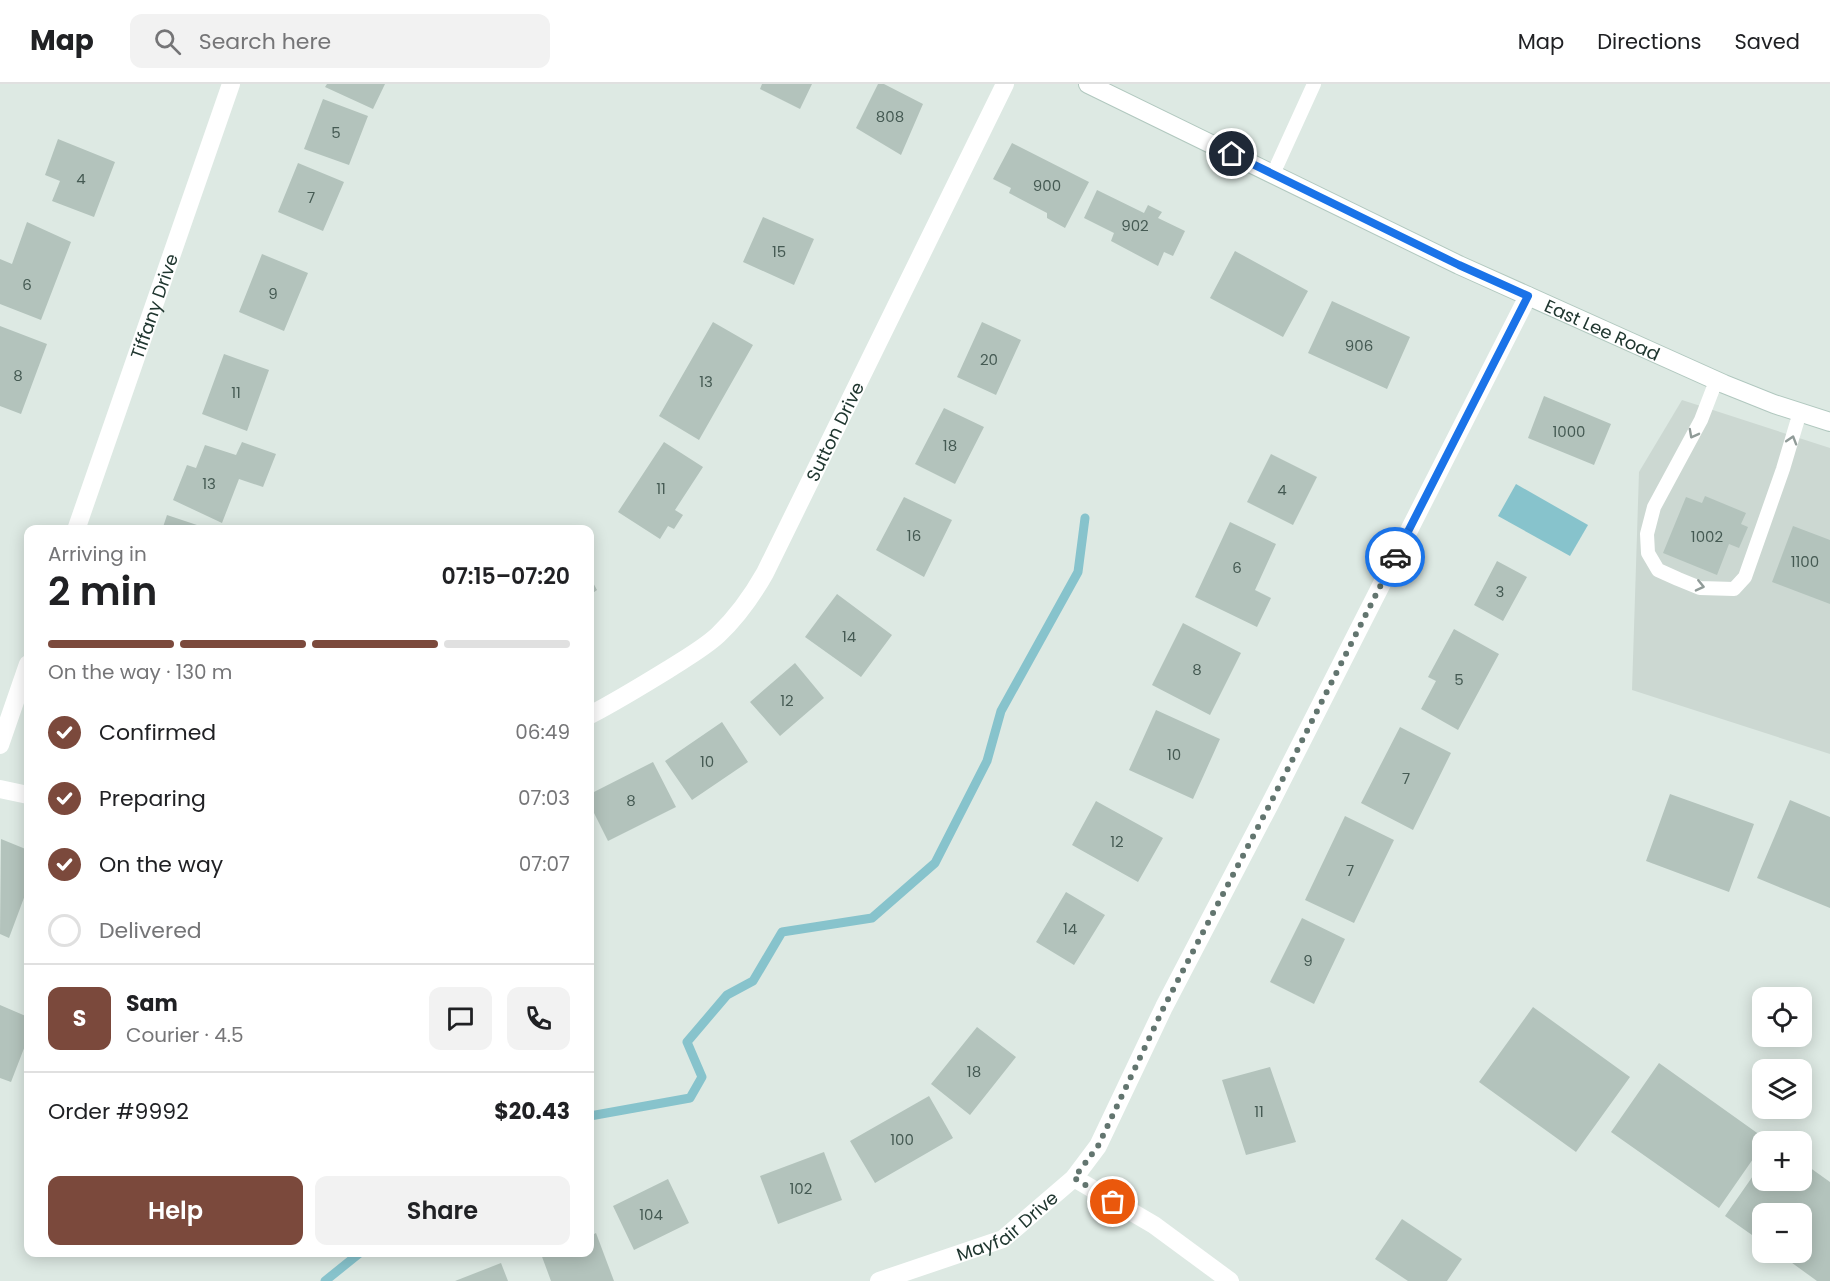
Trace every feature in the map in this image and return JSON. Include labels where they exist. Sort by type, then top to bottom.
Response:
[{"type":"street","name":"Tiffany Drive","points":[[78,525],[231,84]]},
{"type":"street","name":"Sutton Drive","points":[[594,712],[615,702],[698,651],[717,636],[752,596],[1005,84]]},
{"type":"street","name":"East Lee Road","points":[[1088,84],[1459,265],[1716,381],[1830,422]]},
{"type":"street","name":"Mayfair Drive","points":[[879,1281],[1003,1239],[1074,1178],[1098,1146],[1164,1007],[1270,804],[1528,296]]},
{"type":"street","points":[[0,745],[24,676]]},
{"type":"street","points":[[0,789],[24,794]]},
{"type":"street","points":[[1074,1178],[1154,1226],[1230,1281]]},
{"type":"lane","points":[[1273,174],[1314,84]]},
{"type":"lane","points":[[1716,381],[1701,420],[1654,507],[1647,534],[1647,553],[1658,570],[1700,588],[1734,589],[1745,577],[1800,412]]},
{"type":"shaded area","points":[[1682,400],[1830,448],[1830,754],[1632,690],[1639,472]]},
{"type":"water","points":[[1516,484],[1588,525],[1570,556],[1498,516]]},
{"type":"building","points":[[327,84],[385,84],[373,109],[325,87]]},
{"type":"building","points":[[762,84],[812,84],[800,109],[760,89]]},
{"type":"building","points":[[878,84],[884,84],[923,104],[901,155],[856,128]]},
{"type":"building","points":[[323,99],[368,116],[349,165],[304,149]]},
{"type":"building","points":[[58,139],[115,162],[94,217],[52,201],[60,181],[45,175]]},
{"type":"building","points":[[1012,143],[1089,182],[1065,228],[1047,218],[1047,213],[1009,193],[1011,188],[993,179]]},
{"type":"building","points":[[298,163],[344,182],[323,231],[278,212]]},
{"type":"building","points":[[1097,190],[1144,213],[1148,205],[1162,212],[1158,218],[1185,231],[1173,256],[1164,252],[1158,266],[1111,241],[1114,233],[1084,218]]},
{"type":"building","points":[[763,217],[814,239],[794,285],[743,262]]},
{"type":"building","points":[[27,222],[71,242],[41,320],[0,304],[0,259],[12,264]]},
{"type":"building","points":[[1235,251],[1308,291],[1283,337],[1210,298]]},
{"type":"building","points":[[262,254],[308,273],[284,331],[239,312]]},
{"type":"building","points":[[1332,301],[1410,337],[1387,389],[1308,353]]},
{"type":"building","points":[[713,322],[753,345],[699,440],[659,416]]},
{"type":"building","points":[[982,322],[1021,340],[996,395],[957,377]]},
{"type":"building","points":[[0,326],[47,344],[21,414],[0,406]]},
{"type":"building","points":[[224,354],[269,370],[247,431],[202,414]]},
{"type":"building","points":[[1544,396],[1611,424],[1594,465],[1528,438]]},
{"type":"building","points":[[944,408],[984,427],[955,484],[915,464]]},
{"type":"building","points":[[242,442],[276,454],[263,487],[239,479],[222,523],[173,500],[187,465],[196,468],[205,445],[236,455]]},
{"type":"building","points":[[664,442],[703,467],[675,510],[683,515],[674,529],[668,526],[660,539],[618,512]]},
{"type":"building","points":[[1271,454],[1317,477],[1293,525],[1247,502]]},
{"type":"building","points":[[1705,496],[1746,513],[1741,524],[1748,527],[1739,548],[1729,544],[1717,575],[1663,553],[1686,497],[1702,503]]},
{"type":"building","points":[[904,497],[952,520],[924,577],[876,550]]},
{"type":"building","points":[[167,515],[197,525],[164,525]]},
{"type":"building","points":[[1230,522],[1276,544],[1255,590],[1271,598],[1257,627],[1195,597]]},
{"type":"building","points":[[1793,526],[1830,540],[1830,604],[1772,582]]},
{"type":"building","points":[[1497,561],[1527,577],[1503,621],[1474,605]]},
{"type":"building","points":[[837,594],[892,635],[861,677],[805,637]]},
{"type":"building","points":[[1183,623],[1241,653],[1210,715],[1152,685]]},
{"type":"building","points":[[1454,629],[1499,654],[1458,730],[1421,709],[1436,681],[1428,677]]},
{"type":"building","points":[[795,663],[824,698],[780,736],[750,702]]},
{"type":"building","points":[[1156,710],[1220,739],[1193,799],[1129,770]]},
{"type":"building","points":[[722,722],[748,762],[692,800],[665,761]]},
{"type":"building","points":[[1400,727],[1451,753],[1413,830],[1361,803]]},
{"type":"building","points":[[653,762],[676,807],[608,841],[594,813],[594,792]]},
{"type":"building","points":[[1670,794],[1754,824],[1729,892],[1646,861]]},
{"type":"building","points":[[1790,800],[1830,817],[1830,908],[1757,878]]},
{"type":"building","points":[[1096,801],[1163,838],[1138,882],[1072,845]]},
{"type":"building","points":[[1345,816],[1394,840],[1354,923],[1305,900]]},
{"type":"building","points":[[1,839],[24,848],[24,898],[9,938],[0,934]]},
{"type":"building","points":[[1066,892],[1105,915],[1074,965],[1036,942]]},
{"type":"building","points":[[1302,918],[1345,939],[1314,1004],[1270,982]]},
{"type":"building","points":[[0,1005],[24,1015],[24,1048],[11,1082],[0,1078]]},
{"type":"building","points":[[1533,1007],[1630,1077],[1576,1152],[1479,1082]]},
{"type":"building","points":[[977,1027],[1016,1057],[970,1115],[931,1084]]},
{"type":"building","points":[[1659,1063],[1754,1131],[1752,1131],[1752,1160],[1719,1208],[1611,1132]]},
{"type":"building","points":[[1270,1067],[1296,1142],[1246,1155],[1222,1080]]},
{"type":"building","points":[[929,1096],[953,1138],[875,1183],[850,1141]]},
{"type":"building","points":[[824,1152],[842,1200],[778,1224],[760,1176]]},
{"type":"building","points":[[1812,1169],[1830,1182],[1830,1281],[1817,1281],[1792,1263],[1812,1263],[1812,1203],[1752,1203],[1752,1235],[1725,1216],[1752,1177],[1752,1191],[1812,1191]]},
{"type":"building","points":[[668,1179],[689,1223],[634,1250],[613,1206]]},
{"type":"building","points":[[1402,1219],[1462,1259],[1447,1281],[1408,1281],[1375,1259]]},
{"type":"building","points":[[596,1233],[614,1281],[551,1281],[542,1257],[594,1257],[594,1234]]},
{"type":"building","points":[[501,1263],[508,1281],[455,1281]]},
{"type":"waterway","points":[[594,1115],[690,1098],[702,1077],[687,1042],[727,995],[753,981],[782,932],[872,918],[935,863],[987,761],[1001,711],[1078,572],[1085,518]]},
{"type":"waterway","points":[[325,1281],[355,1257]]},
{"type":"way so far","points":[[1113,1202],[1074,1178],[1098,1146],[1164,1007],[1395,557]]},
{"type":"route","points":[[1232,154],[1459,265],[1528,296],[1395,557]]}]
